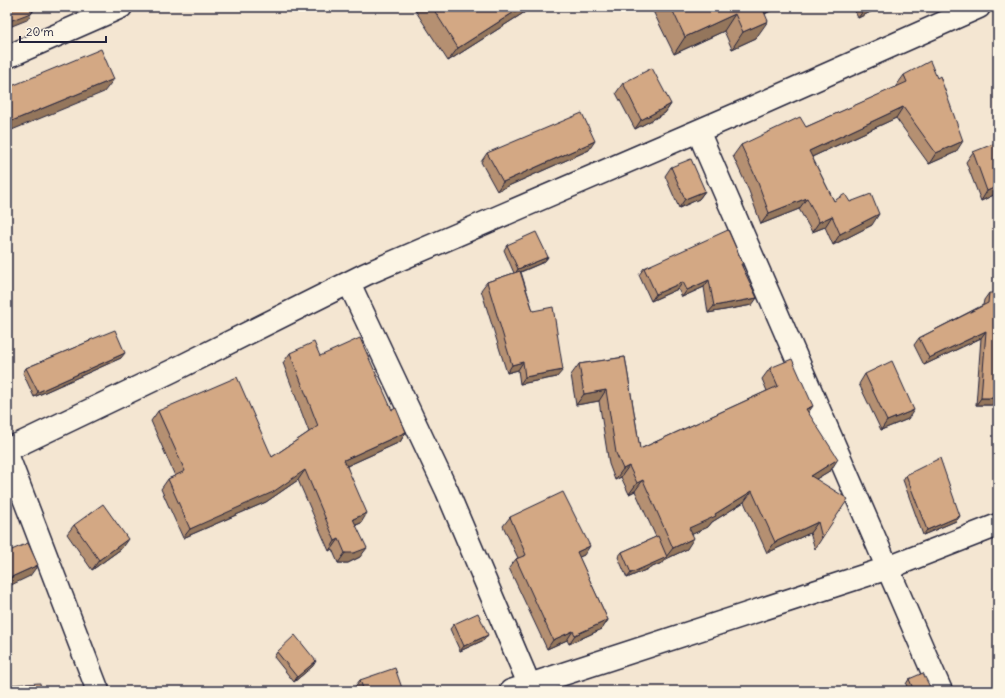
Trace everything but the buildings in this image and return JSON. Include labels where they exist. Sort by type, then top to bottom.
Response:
[{"type":"street","points":[[7,57],[121,7]]},
{"type":"street","points":[[7,450],[172,372],[366,274],[698,131],[979,7]]},
{"type":"street","points":[[698,131],[941,691]]},
{"type":"street","points":[[349,283],[447,491],[524,689],[888,568],[998,525]]},
{"type":"street","points":[[7,454],[98,691]]}]
